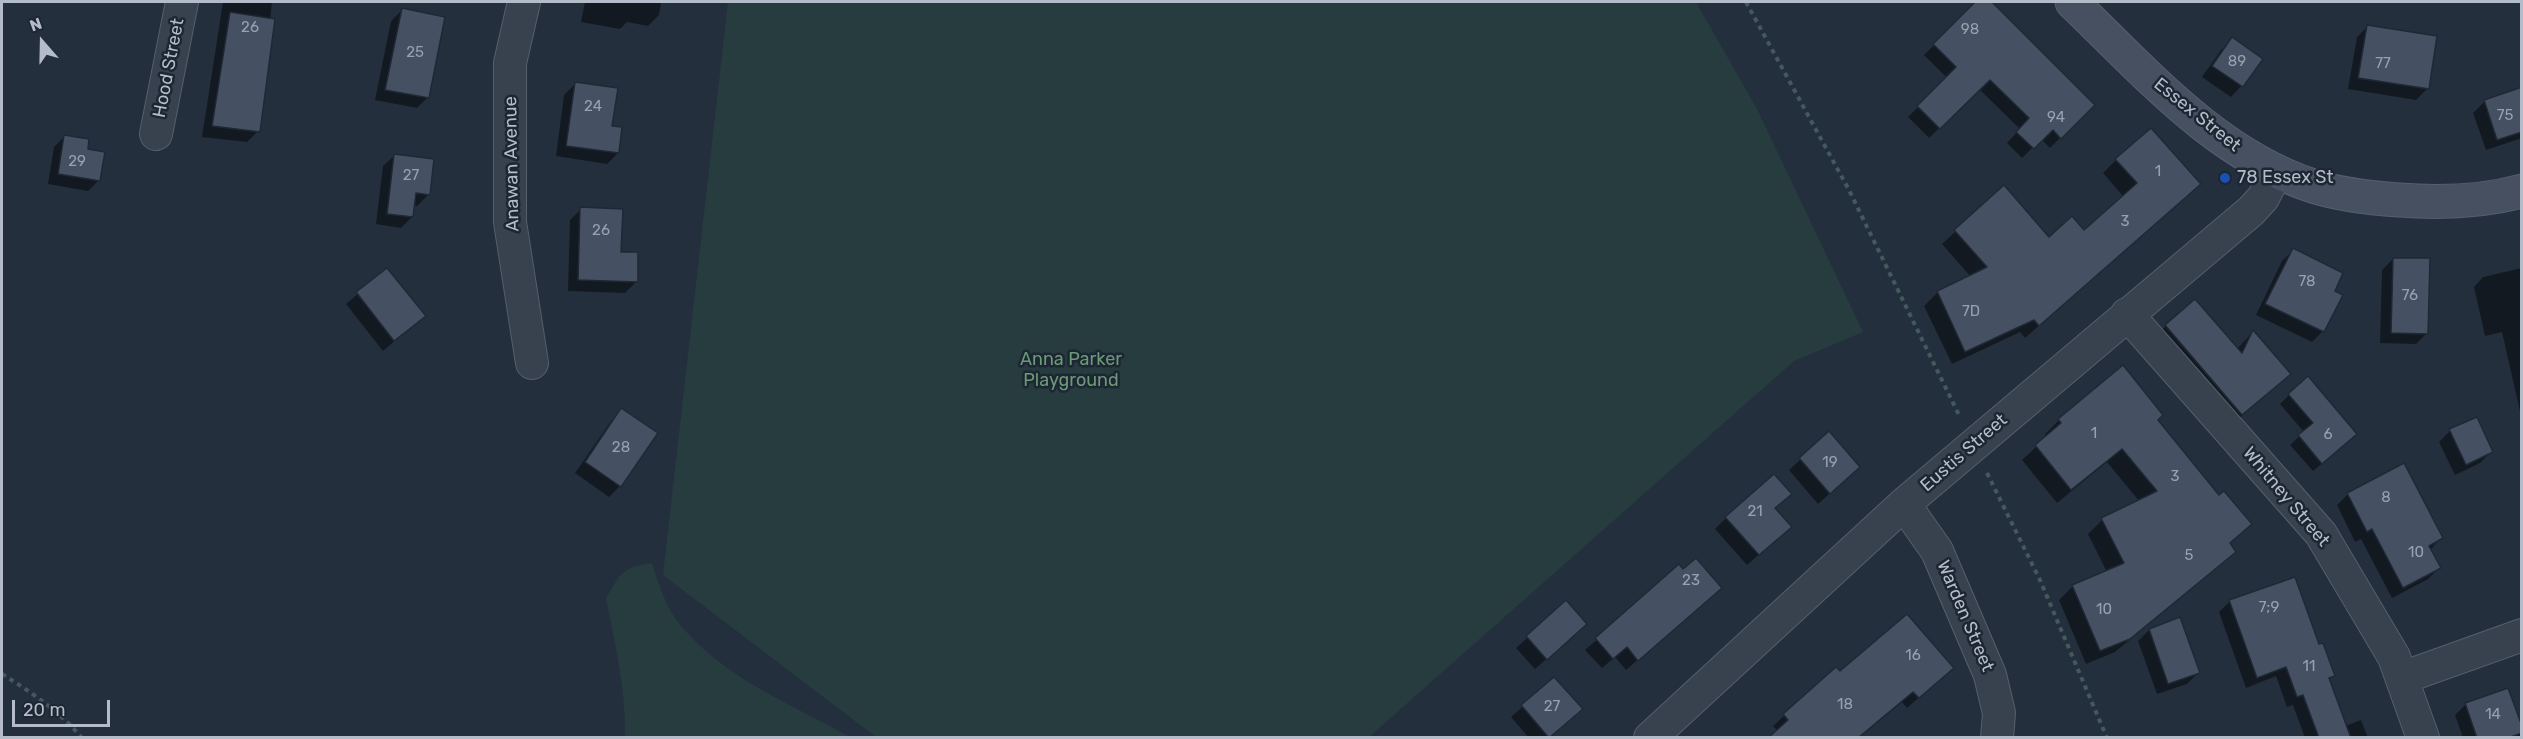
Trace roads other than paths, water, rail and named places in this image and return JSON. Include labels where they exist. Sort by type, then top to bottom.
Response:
[{"type":"main road","name":"Essex Street","points":[[2072,2],[2166,93],[2202,123],[2240,151],[2277,171],[2331,191],[2389,200],[2427,202],[2464,200],[2522,191]]},
{"type":"street","name":"Hood Street","points":[[156,134],[182,2]]},
{"type":"street","name":"Anawan Avenue","points":[[524,2],[510,63],[510,222],[532,363]]},
{"type":"street","name":"Eustis Street","points":[[1650,738],[1904,504],[2251,211],[2263,198],[2277,171]]},
{"type":"street","name":"Whitney Street","points":[[2127,314],[2321,534],[2394,657],[2423,738]]},
{"type":"street","name":"Warden Street","points":[[1904,504],[1937,551],[1990,675],[1999,713],[1997,738]]},
{"type":"street","points":[[2402,678],[2522,635]]},
{"type":"place","name":"78 Essex St","points":[[2225,178]]},
{"type":"park label","name":"Anna Parker Playground","points":[[1071,370]]}]
